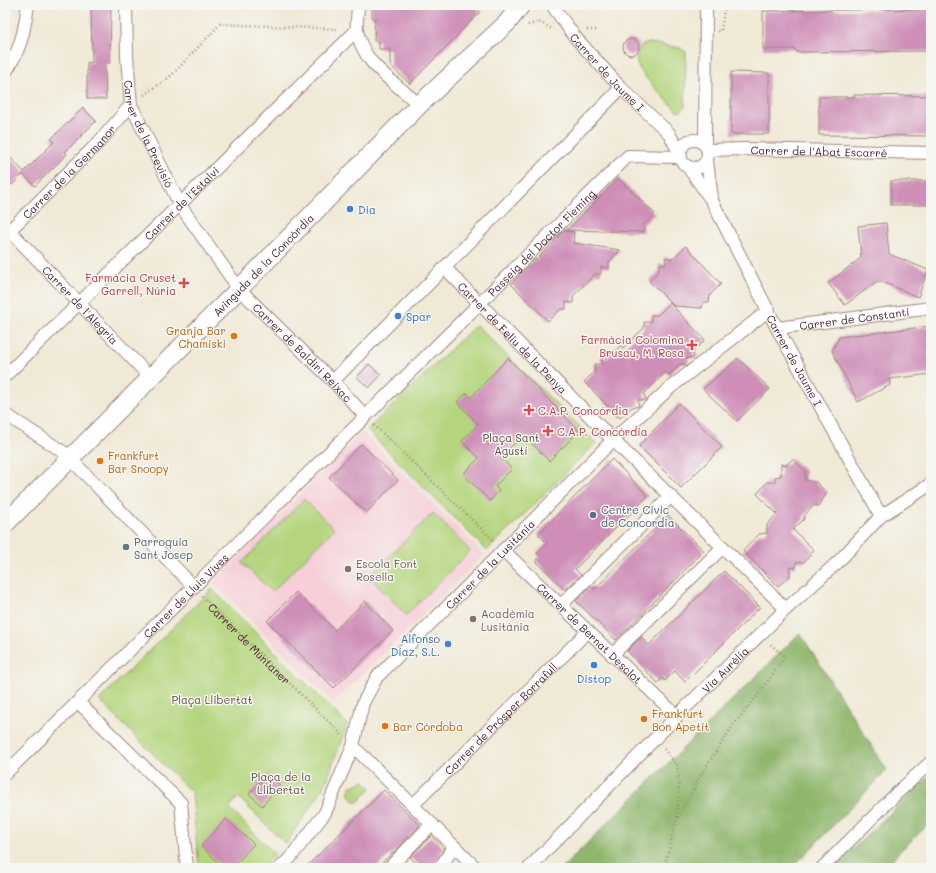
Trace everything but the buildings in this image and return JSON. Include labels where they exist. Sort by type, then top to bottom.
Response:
[{"type":"street","points":[[5,73],[18,53],[26,25],[28,5]]},
{"type":"street","name":"Carrer de la Previsió","points":[[126,5],[127,57],[131,105],[180,205],[240,289]]},
{"type":"street","points":[[358,5],[357,30],[363,51],[377,68],[419,105]]},
{"type":"street","name":"Avinguda de la Concòrdia","points":[[5,524],[240,289],[419,105],[507,23],[521,5]]},
{"type":"street","name":"Carrer de Jaume I","points":[[552,5],[575,37],[621,88],[669,133],[683,159],[712,201],[777,328],[880,516]]},
{"type":"street","name":"Carrer de Jaume I","points":[[706,5],[706,152],[712,201]]},
{"type":"street","name":"Carrer de l'Estalvi","points":[[5,376],[357,30]]},
{"type":"street","points":[[333,381],[621,88]]},
{"type":"street","name":"Carrer de la Germanor","points":[[7,233],[99,142],[131,105]]},
{"type":"street","name":"Carrer de Jaume I","points":[[669,133],[689,141]]},
{"type":"street","points":[[695,140],[706,152],[698,168],[683,159],[682,149],[689,141],[695,140]]},
{"type":"street","name":"Carrer de l'Abat Escarré","points":[[706,152],[744,148],[931,153]]},
{"type":"street","name":"Passeig del Doctor Fleming","points":[[366,416],[628,156],[683,159]]},
{"type":"street","name":"Carrer de l'Alegria","points":[[7,233],[79,303],[151,378]]},
{"type":"street","name":"Carrer de Feliu de la Penya","points":[[445,268],[613,440],[786,609]]},
{"type":"street","name":"Carrer de Baldiri Reixac","points":[[240,289],[333,381],[366,416]]},
{"type":"street","name":"Carrer de Constantí","points":[[777,328],[931,308]]},
{"type":"street","name":"Carrer de la Lusitània","points":[[280,868],[325,813],[353,746],[363,703],[378,676],[613,440],[671,387],[769,310]]},
{"type":"street","points":[[5,414],[65,453],[194,587]]},
{"type":"street","name":"Carrer de Lluís Vives","points":[[5,774],[366,416]]},
{"type":"street","name":"Via Aurèlia","points":[[529,868],[677,716],[786,609],[838,562],[880,516],[931,484]]},
{"type":"street","points":[[561,605],[671,496]]},
{"type":"street","points":[[612,655],[723,548]]},
{"type":"street","name":"Carrer de Bernat Desclot","points":[[503,550],[677,716]]},
{"type":"street","name":"Carrer de Prósper Borrafull","points":[[413,805],[588,631]]},
{"type":"street","points":[[78,702],[181,803],[187,868]]},
{"type":"street","points":[[353,746],[476,868]]},
{"type":"street","points":[[822,868],[897,793],[931,762]]},
{"type":"street","points":[[389,868],[432,824]]},
{"type":"street","points":[[440,868],[454,846]]},
{"type":"path","points":[[526,27],[533,22],[539,22],[544,24],[550,30]]},
{"type":"path","points":[[131,105],[172,75],[220,24],[357,30]]},
{"type":"path","points":[[366,416],[503,550]]},
{"type":"path","name":"Carrer de Muntaner","points":[[194,587],[353,746]]},
{"type":"path","points":[[676,822],[710,759],[785,657],[780,653]]},
{"type":"path","points":[[654,740],[677,765],[679,780],[676,822],[664,868]]},
{"type":"shaded area","name":"Escola Font Rosella","points":[[362,432],[484,555],[333,703],[213,583]]},
{"type":"green space","points":[[650,43],[680,48],[686,52],[685,107],[681,111],[676,110],[639,68],[637,56],[639,51],[642,45]]},
{"type":"green space","name":"Plaça Sant Agustí","points":[[476,325],[596,443],[487,551],[367,430]]},
{"type":"green space","points":[[304,499],[334,529],[272,592],[242,563]]},
{"type":"green space","points":[[433,513],[470,551],[406,615],[369,576]]},
{"type":"green space","name":"Plaça Llibertat","points":[[212,589],[347,724],[325,785],[286,844],[238,797],[229,808],[275,854],[262,868],[199,868],[192,793],[99,700]]},
{"type":"green space","points":[[800,633],[887,770],[792,868],[562,868]]},
{"type":"green space","points":[[931,774],[931,822],[898,853],[886,868],[833,868]]},
{"type":"green space","points":[[364,781],[371,788],[359,801],[355,801],[348,794],[350,787]]},
{"type":"place","name":"Dia","points":[[350,209]]},
{"type":"place","name":"Farmàcia Cruset Garrell, Núria","points":[[184,283]]},
{"type":"place","name":"Spar","points":[[398,316]]},
{"type":"place","name":"Granja Bar Chamiski","points":[[234,336]]},
{"type":"place","name":"Farmàcia Colomina Brusau, M. Rosa","points":[[692,345]]},
{"type":"place","name":"C.A.P. Concórdia","points":[[529,410]]},
{"type":"place","name":"C.A.P. Concòrdia","points":[[548,431]]},
{"type":"place","name":"Frankfurt Bar Snoopy","points":[[100,461]]},
{"type":"place","name":"Centre Civic de Concordia","points":[[593,515]]},
{"type":"place","name":"Parroquia Sant Josep","points":[[126,547]]},
{"type":"place","name":"Escola Font Rosella","points":[[348,569]]},
{"type":"place","name":"Acadèmia Lusitània","points":[[473,619]]},
{"type":"place","name":"Alfonso Díaz, S.L.","points":[[448,644]]},
{"type":"place","name":"Distop","points":[[594,665]]},
{"type":"place","name":"Frankfurt Bon Apetit","points":[[644,719]]},
{"type":"place","name":"Bar Córdoba","points":[[385,726]]},
{"type":"park label","name":"Plaça de la Llibertat","points":[[281,782]]}]
